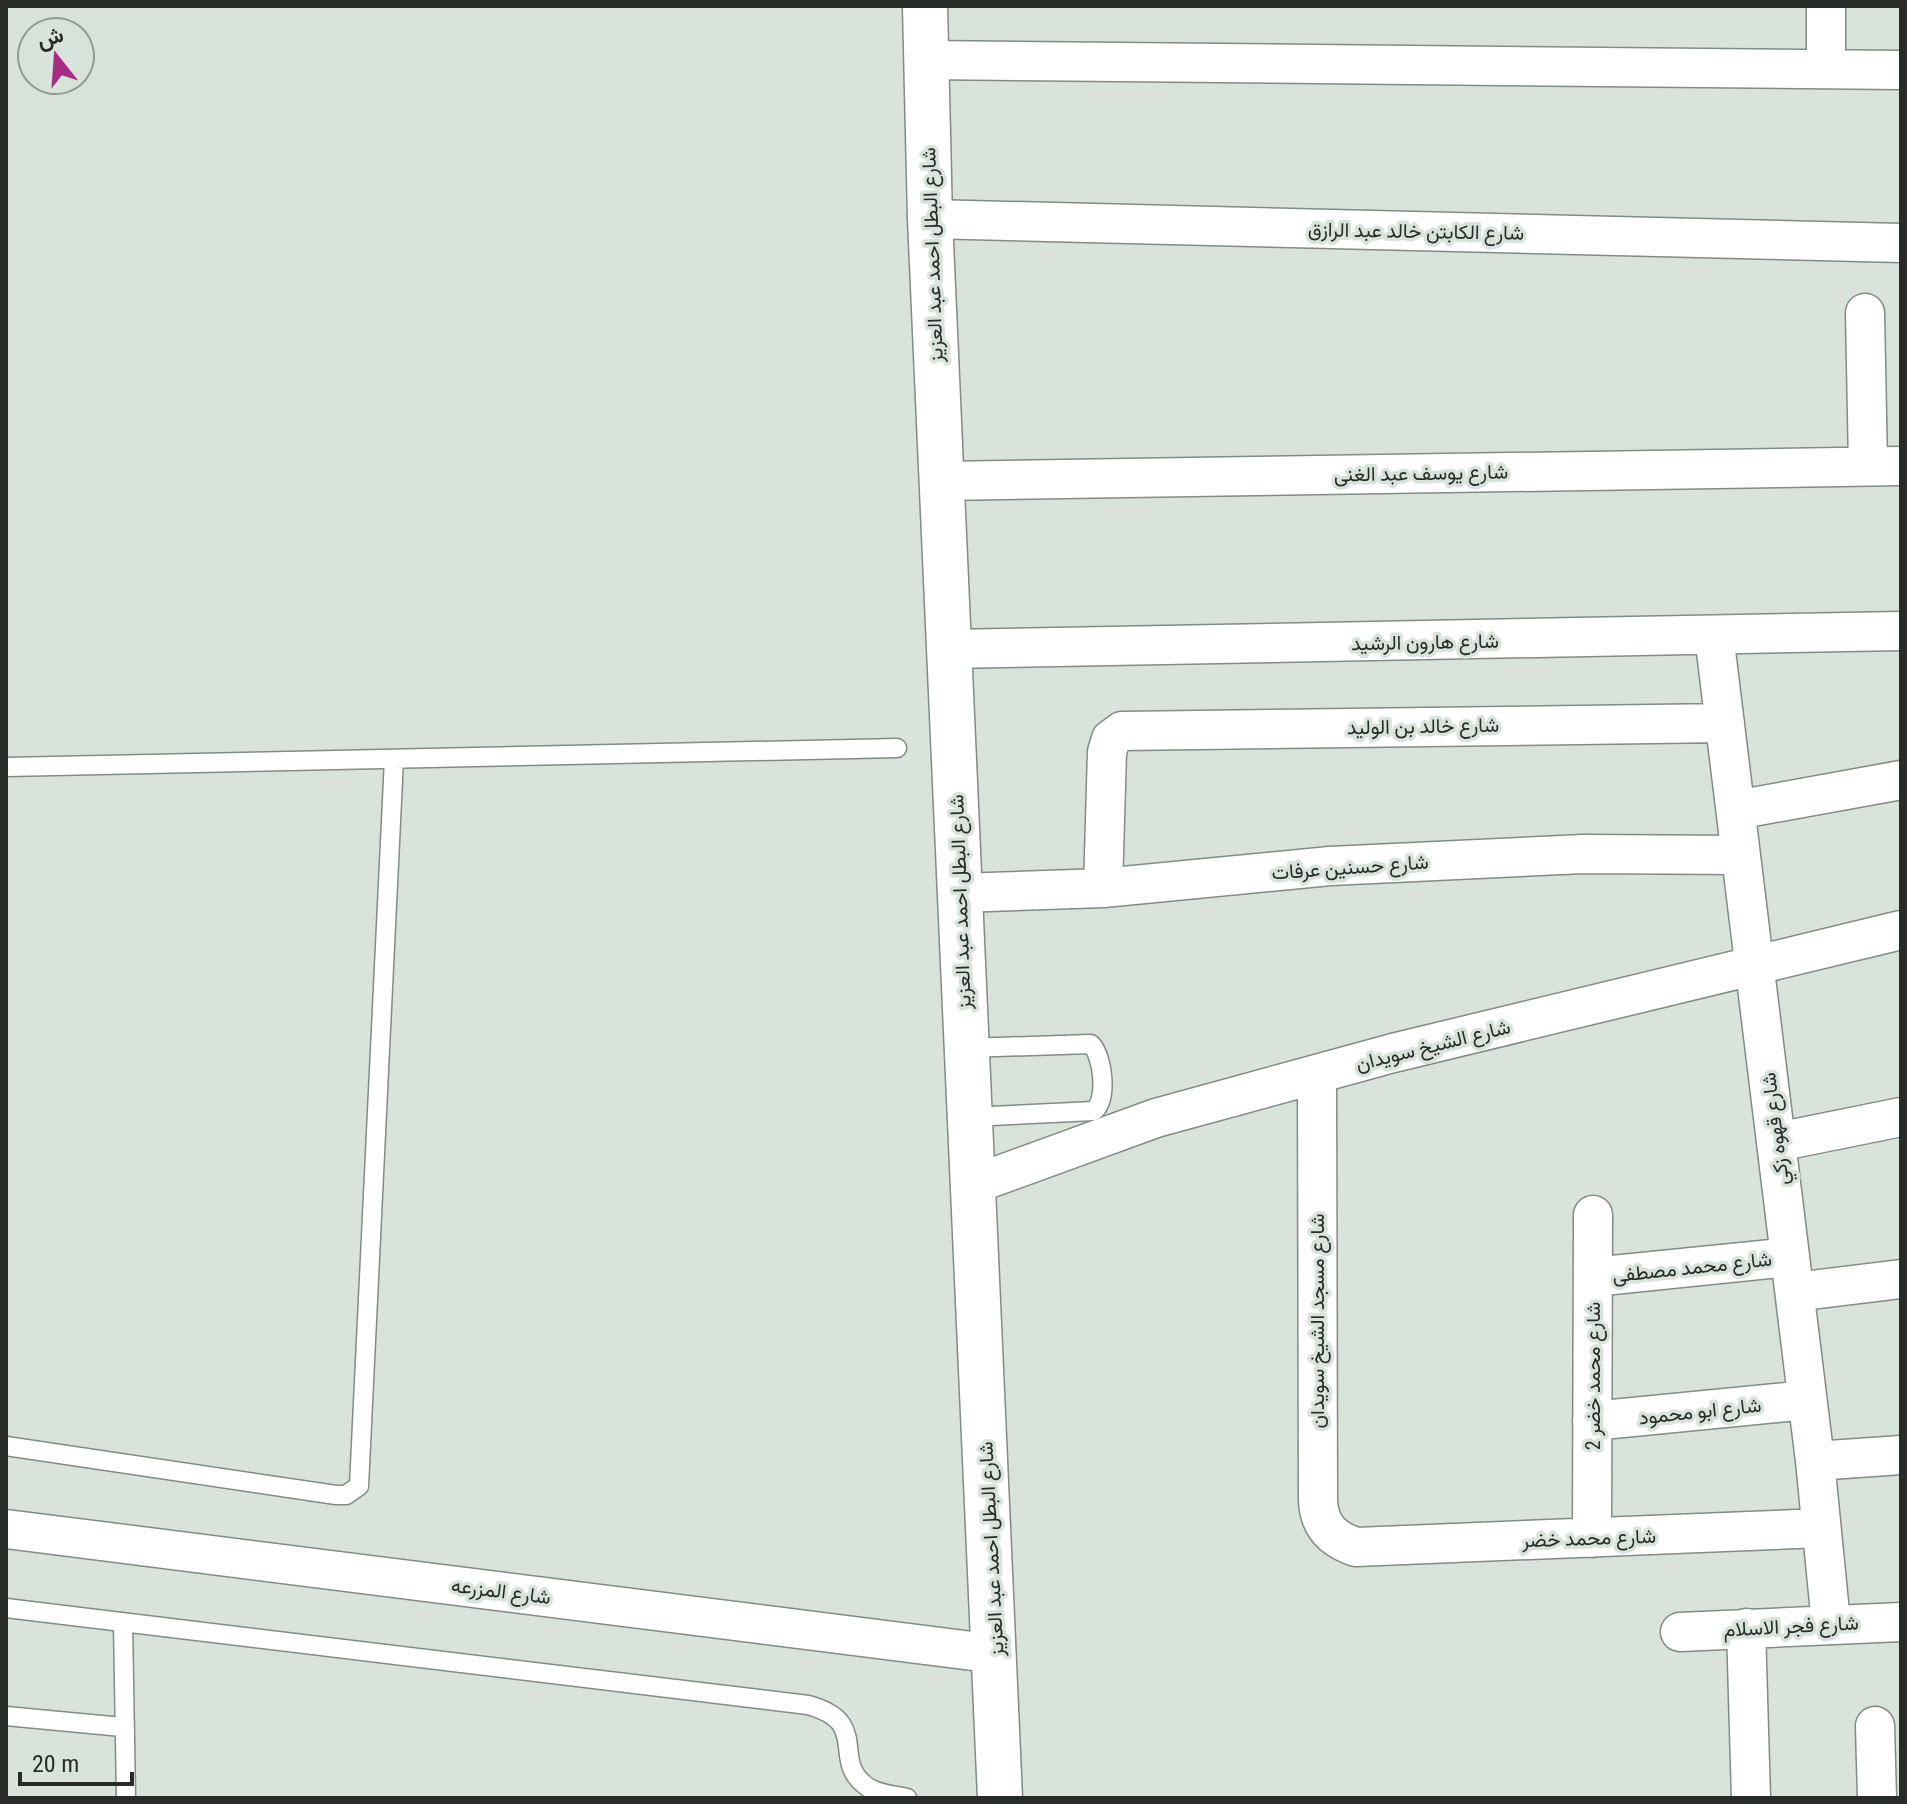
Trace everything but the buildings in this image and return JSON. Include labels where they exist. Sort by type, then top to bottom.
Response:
[{"type":"main road","name":"شارع البطل احمد عبد العزيز","points":[[925,6],[930,219],[1000,1798]]},
{"type":"street","points":[[1826,6],[1826,67]]},
{"type":"street","points":[[926,60],[1901,70]]},
{"type":"street","name":"شارع الكابتن خالد عبد الرازق","points":[[930,219],[1901,243]]},
{"type":"street","points":[[1865,313],[1884,466]]},
{"type":"street","name":"شارع يوسف عبد الغنى","points":[[942,481],[1884,466]]},
{"type":"street","name":"شارع هارون الرشيد","points":[[949,649],[1901,631]]},
{"type":"street","name":"شارع قهوه زكي","points":[[1714,635],[1815,1461],[1831,1623]]},
{"type":"street","name":"شارع خالد بن الوليد","points":[[1103,888],[1107,752],[1111,739],[1122,731],[1725,723]]},
{"type":"street","points":[[1736,810],[1901,780]]},
{"type":"street","name":"شارع حسنين عرفات","points":[[959,893],[1103,888],[1330,866],[1583,854],[1741,855]]},
{"type":"street","name":"شارع الشيخ سويدان","points":[[972,1185],[1156,1118],[1393,1053],[1756,968],[1901,930]]},
{"type":"street","name":"شارع مسجد الشيخ سويدان","points":[[1317,1074],[1319,1514],[1334,1537],[1356,1547]]},
{"type":"street","points":[[1777,1142],[1901,1117]]},
{"type":"street","name":"شارع محمد خضر 2","points":[[1592,1538],[1593,1215]]},
{"type":"street","name":"شارع محمد مصطفى","points":[[1593,1277],[1792,1275],[1901,1279]]},
{"type":"street","name":"شارع ابو محمود","points":[[1592,1421],[1807,1400]]},
{"type":"street","points":[[1815,1461],[1901,1455]]},
{"type":"street","name":"شارع محمد خضر","points":[[1356,1547],[1821,1528]]},
{"type":"street","name":"شارع المزرعه","points":[[6,1529],[996,1654]]},
{"type":"street","name":"شارع فجر الاسلام","points":[[1680,1632],[1901,1622]]},
{"type":"street","points":[[1746,1628],[1751,1798]]},
{"type":"street","points":[[1875,1726],[1877,1798]]},
{"type":"lane","points":[[6,767],[897,748]]},
{"type":"lane","points":[[6,1446],[336,1495],[346,1495],[359,1486],[394,759]]},
{"type":"lane","points":[[966,1048],[1091,1044],[1099,1059],[1102,1100],[1099,1107],[1087,1112],[969,1117]]},
{"type":"lane","points":[[6,1608],[808,1705],[825,1710],[839,1720],[847,1735],[850,1765],[867,1787],[907,1798]]},
{"type":"lane","points":[[123,1622],[122,1727],[126,1798]]},
{"type":"lane","points":[[6,1716],[122,1727]]}]
